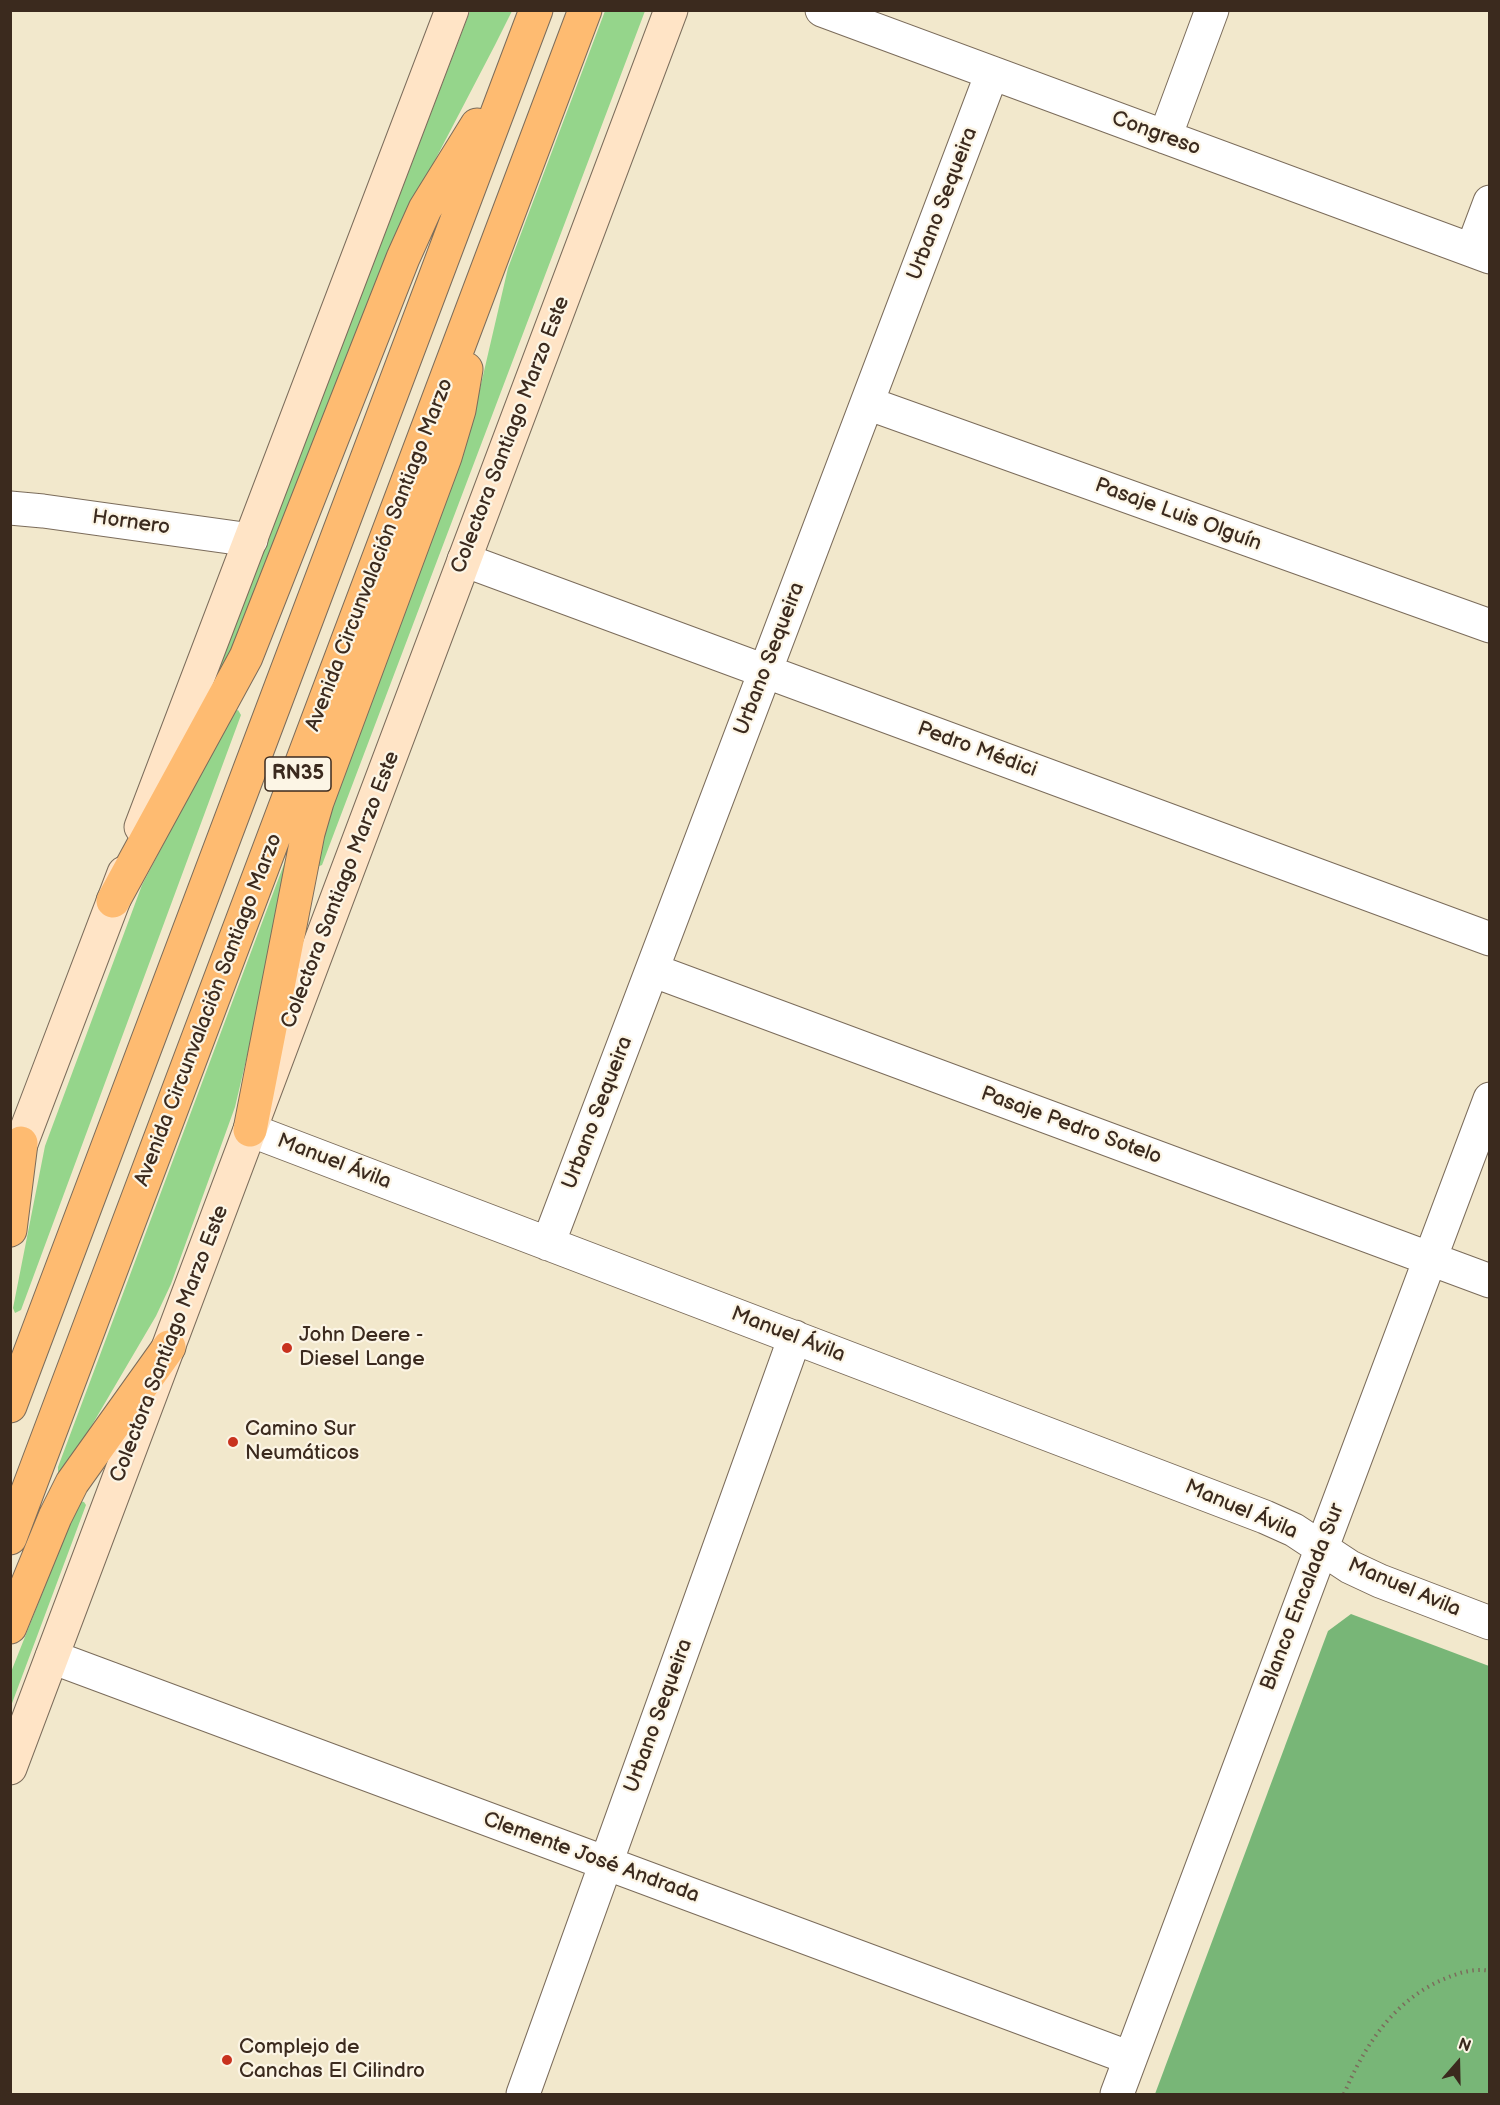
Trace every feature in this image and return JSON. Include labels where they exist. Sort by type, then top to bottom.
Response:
[{"type":"highway","name":"RN35","points":[[10,1406],[536,10]]},
{"type":"highway","name":"Avenida Circunvalación Santiago Marzo","points":[[10,1538],[585,10]]},
{"type":"highway","points":[[113,901],[246,657],[417,226],[518,57]]},
{"type":"highway","points":[[250,1130],[313,817],[455,426],[478,295]]},
{"type":"highway","points":[[10,1230],[16,1157]]},
{"type":"highway","points":[[10,1627],[47,1535],[72,1483],[169,1347]]},
{"type":"street","points":[[16,1157],[452,10]]},
{"type":"street","name":"Colectora Santiago Marzo Este","points":[[10,1768],[671,10]]},
{"type":"street","name":"Congreso","points":[[822,10],[1480,253]]},
{"type":"street","points":[[1165,137],[1212,10]]},
{"type":"street","name":"Urbano Sequeira","points":[[548,1244],[992,73]]},
{"type":"street","points":[[1480,253],[1490,202]]},
{"type":"street","name":"Pasaje Luis Olguín","points":[[867,403],[1490,626]]},
{"type":"street","name":"Hornero","points":[[10,508],[251,540]]},
{"type":"street","name":"Pedro Médici","points":[[464,560],[1490,939]]},
{"type":"street","name":"Pasaje Pedro Sotelo","points":[[651,970],[1490,1281]]},
{"type":"street","name":"Blanco Encalada Sur","points":[[1117,2094],[1490,1099]]},
{"type":"street","name":"Manuel Ávila","points":[[250,1130],[1265,1517],[1294,1530],[1321,1548]]},
{"type":"street","name":"Urbano Sequeira","points":[[523,2094],[795,1337]]},
{"type":"street","name":"Manuel Avila","points":[[1321,1548],[1350,1567],[1380,1581],[1490,1623]]},
{"type":"street","name":"Clemente José Andrada","points":[[52,1657],[1130,2058]]},
{"type":"path","points":[[1344,2094],[1369,2044],[1412,1996],[1435,1982],[1460,1972],[1490,1971]]},
{"type":"green space","points":[[470,11],[512,11],[410,208],[223,679],[216,680],[215,678]]},
{"type":"green space","points":[[605,11],[645,11],[322,865],[317,867],[324,817],[475,410],[508,268]]},
{"type":"green space","points":[[238,710],[241,715],[21,1310],[15,1313],[13,1308],[45,1146],[142,885],[233,712]]},
{"type":"green space","points":[[287,856],[293,861],[235,1107],[171,1284],[156,1316],[65,1471],[58,1472],[58,1467]]},
{"type":"green space","points":[[79,1501],[86,1505],[11,1706],[11,1672]]},
{"type":"green space","points":[[1351,1614],[1489,1666],[1489,2094],[1155,2094],[1328,1631]]},
{"type":"place","name":"John Deere - Diesel Lange","points":[[287,1348]]},
{"type":"place","name":"Camino Sur Neumáticos","points":[[233,1442]]},
{"type":"place","name":"Complejo de Canchas El Cilindro","points":[[227,2060]]}]
